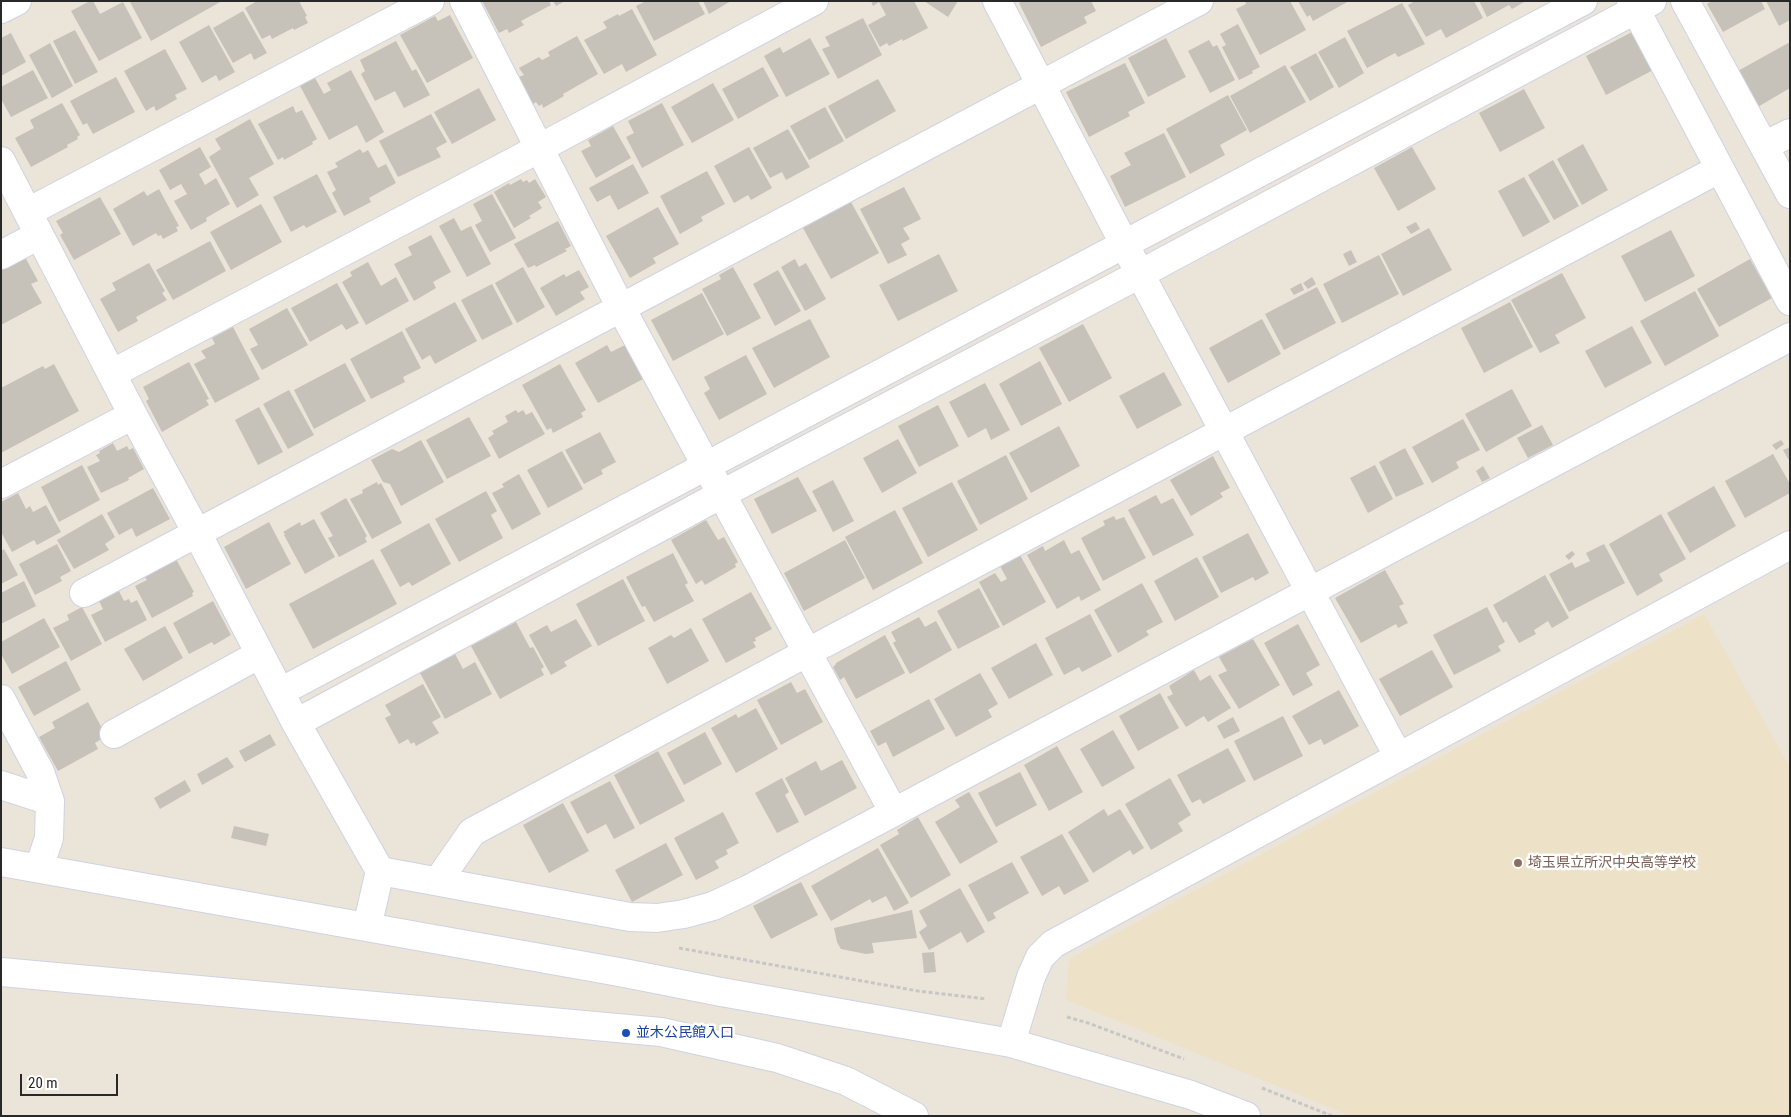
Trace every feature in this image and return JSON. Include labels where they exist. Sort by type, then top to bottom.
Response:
[{"type":"street","points":[[1,9],[16,1]]},
{"type":"street","points":[[1,255],[33,223],[430,1]]},
{"type":"street","points":[[464,1],[621,308],[893,811]]},
{"type":"street","points":[[112,373],[540,148],[814,1]]},
{"type":"street","points":[[997,1],[1140,274],[1398,756]]},
{"type":"street","points":[[84,593],[1199,1]]},
{"type":"street","points":[[280,692],[1583,1]]},
{"type":"street","points":[[1684,1],[1790,194]]},
{"type":"street","points":[[296,723],[722,494],[1140,274],[1640,4],[1719,169],[1790,301]]},
{"type":"street","points":[[1764,146],[1790,133]]},
{"type":"street","points":[[1,161],[296,723],[380,871],[367,927]]},
{"type":"street","points":[[438,881],[472,832],[1719,169]]},
{"type":"street","points":[[380,871],[630,917],[657,918],[684,914],[713,906],[747,890],[1790,337]]},
{"type":"street","points":[[1,484],[133,415]]},
{"type":"street","points":[[1011,1043],[1031,977],[1040,957],[1053,944],[1790,545]]},
{"type":"street","points":[[114,734],[260,654]]},
{"type":"street","points":[[1,699],[40,772],[50,801],[49,838],[39,868]]},
{"type":"street","points":[[1,785],[50,801]]},
{"type":"street","points":[[1,862],[1011,1043],[1191,1095],[1246,1116]]},
{"type":"street","points":[[1,972],[661,1032],[777,1058],[837,1078],[914,1116]]},
{"type":"path","points":[[675,947],[918,991],[986,999]]},
{"type":"shaded area","name":"埼玉県立所沢中央高等学校","points":[[1704,614],[1790,767],[1790,1116],[1351,1116],[1066,1000],[1069,959]]},
{"type":"building","points":[[93,1],[100,14],[123,2],[142,38],[99,61],[71,11]]},
{"type":"building","points":[[131,1],[222,1],[151,41]]},
{"type":"building","points":[[257,1],[299,1],[307,16],[305,17],[308,23],[294,30],[293,28],[272,39],[270,35],[262,39],[245,8]]},
{"type":"building","points":[[482,1],[549,1],[551,5],[521,21],[524,25],[509,33],[507,29],[499,33]]},
{"type":"building","points":[[553,1],[565,1],[556,6]]},
{"type":"building","points":[[646,1],[698,1],[705,14],[654,41],[636,6]]},
{"type":"building","points":[[703,1],[731,1],[709,14]]},
{"type":"building","points":[[871,1],[914,1],[928,28],[903,41],[902,39],[889,46],[887,43],[880,47],[868,25],[886,15],[879,2],[873,6]]},
{"type":"building","points":[[924,1],[958,1],[948,17]]},
{"type":"building","points":[[1023,1],[1091,1],[1096,11],[1084,17],[1087,23],[1041,47],[1019,3]]},
{"type":"building","points":[[1245,1],[1290,1],[1306,30],[1260,55],[1236,9],[1246,4]]},
{"type":"building","points":[[1298,1],[1349,1],[1313,21],[1310,15],[1307,17]]},
{"type":"building","points":[[1415,1],[1474,1],[1483,18],[1446,38],[1441,29],[1426,37],[1408,5]]},
{"type":"building","points":[[1479,1],[1526,1],[1512,9],[1509,5],[1487,17]]},
{"type":"building","points":[[1712,1],[1761,1],[1765,9],[1723,32],[1707,4]]},
{"type":"building","points":[[1766,1],[1790,1],[1790,20],[1779,26]]},
{"type":"building","points":[[1402,3],[1425,44],[1398,57],[1395,53],[1367,68],[1347,31]]},
{"type":"building","points":[[632,9],[657,55],[626,72],[622,64],[604,74],[584,40],[607,28],[603,22]]},
{"type":"building","points":[[243,11],[267,53],[254,60],[251,53],[233,63],[213,28]]},
{"type":"building","points":[[450,15],[473,58],[427,83],[400,35],[435,16],[438,21]]},
{"type":"building","points":[[863,18],[882,55],[838,79],[822,49],[830,46],[825,37]]},
{"type":"building","points":[[1238,24],[1260,67],[1239,80],[1222,47],[1226,45],[1220,34]]},
{"type":"building","points":[[209,25],[235,72],[219,81],[216,75],[202,83],[179,42]]},
{"type":"building","points":[[75,30],[98,72],[75,84],[53,41]]},
{"type":"building","points":[[1632,32],[1653,70],[1606,95],[1586,56]]},
{"type":"building","points":[[11,33],[26,62],[1,76],[1,38]]},
{"type":"building","points":[[577,36],[598,74],[543,108],[542,104],[539,106],[536,102],[533,104],[519,77],[524,75],[519,68],[539,57],[542,60],[550,56],[548,52]]},
{"type":"building","points":[[1345,37],[1364,73],[1339,88],[1318,52]]},
{"type":"building","points":[[810,38],[830,74],[786,97],[764,56],[780,47],[783,53]]},
{"type":"building","points":[[1166,38],[1186,77],[1148,97],[1128,58]]},
{"type":"building","points":[[1209,40],[1213,47],[1217,45],[1235,80],[1210,93],[1188,51]]},
{"type":"building","points":[[396,41],[412,71],[416,69],[430,95],[404,108],[395,91],[375,101],[361,74],[365,71],[360,60]]},
{"type":"building","points":[[1790,42],[1790,88],[1756,108],[1736,72]]},
{"type":"building","points":[[50,43],[73,86],[52,98],[29,55]]},
{"type":"building","points":[[165,49],[187,89],[175,95],[177,99],[156,111],[154,106],[146,111],[124,71]]},
{"type":"building","points":[[1316,53],[1334,87],[1310,101],[1290,67]]},
{"type":"building","points":[[1125,63],[1145,103],[1128,112],[1130,116],[1089,137],[1066,92]]},
{"type":"building","points":[[1285,65],[1306,102],[1250,133],[1230,96]]},
{"type":"building","points":[[763,67],[779,96],[738,119],[722,89]]},
{"type":"building","points":[[33,70],[48,98],[11,117],[1,99],[1,87]]},
{"type":"building","points":[[351,70],[384,132],[366,143],[357,125],[329,140],[300,86],[315,78],[324,94],[331,90],[327,83]]},
{"type":"building","points":[[116,77],[135,112],[93,134],[87,123],[83,125],[70,101]]},
{"type":"building","points":[[878,79],[896,111],[846,139],[828,106]]},
{"type":"building","points":[[713,83],[734,120],[692,143],[671,107]]},
{"type":"building","points":[[479,88],[496,120],[452,144],[434,112]]},
{"type":"building","points":[[1524,89],[1545,128],[1500,152],[1479,113]]},
{"type":"building","points":[[1228,95],[1247,130],[1220,145],[1225,155],[1190,174],[1166,129]]},
{"type":"building","points":[[62,103],[80,135],[77,137],[78,139],[67,145],[68,147],[31,167],[15,138],[34,128],[30,120]]},
{"type":"building","points":[[662,103],[684,145],[642,168],[626,137],[634,133],[628,121]]},
{"type":"building","points":[[293,106],[296,113],[302,110],[317,139],[312,142],[313,144],[284,160],[283,157],[278,160],[258,124]]},
{"type":"building","points":[[825,107],[844,141],[809,160],[790,126]]},
{"type":"building","points":[[431,114],[447,142],[436,148],[441,157],[398,177],[379,141]]},
{"type":"building","points":[[250,119],[274,164],[249,178],[259,195],[237,208],[209,157],[221,149],[215,139]]},
{"type":"building","points":[[613,126],[631,158],[596,178],[581,151],[591,146],[588,140]]},
{"type":"building","points":[[788,129],[810,167],[786,180],[782,172],[770,178],[753,148]]},
{"type":"building","points":[[1164,133],[1186,177],[1125,207],[1110,176],[1131,165],[1124,153]]},
{"type":"building","points":[[1583,144],[1608,190],[1582,205],[1557,159]]},
{"type":"building","points":[[200,147],[211,167],[199,174],[205,185],[216,178],[230,204],[206,218],[207,221],[191,230],[174,201],[187,194],[181,184],[170,190],[159,170]]},
{"type":"building","points":[[749,147],[772,188],[751,200],[748,195],[734,203],[714,166]]},
{"type":"building","points":[[1412,147],[1436,189],[1398,211],[1374,168]]},
{"type":"building","points":[[360,149],[363,153],[368,150],[378,168],[386,164],[396,183],[369,198],[371,202],[344,216],[332,193],[336,190],[327,172],[338,167],[335,163]]},
{"type":"building","points":[[1553,160],[1579,206],[1554,220],[1528,175]]},
{"type":"building","points":[[633,164],[649,193],[618,210],[610,195],[597,202],[589,188]]},
{"type":"building","points":[[707,171],[725,204],[701,217],[703,221],[680,234],[660,196]]},
{"type":"building","points":[[317,174],[337,212],[306,228],[304,225],[291,232],[273,197]]},
{"type":"building","points":[[1524,177],[1550,222],[1523,237],[1498,191]]},
{"type":"building","points":[[521,179],[523,182],[527,180],[529,183],[535,179],[546,197],[538,202],[542,208],[529,216],[531,218],[514,228],[494,192],[509,183],[510,185]]},
{"type":"building","points":[[904,187],[921,219],[903,228],[910,239],[901,244],[907,255],[888,264],[860,209]]},
{"type":"building","points":[[159,189],[179,226],[176,227],[178,231],[163,239],[161,235],[158,236],[156,233],[133,246],[113,209],[144,191],[147,196]]},
{"type":"building","points":[[492,194],[516,238],[490,252],[475,225],[482,221],[473,204]]},
{"type":"building","points":[[100,197],[121,234],[74,260],[60,235],[63,233],[56,221]]},
{"type":"building","points":[[851,202],[879,253],[831,279],[803,228]]},
{"type":"building","points":[[261,204],[282,242],[231,270],[210,232]]},
{"type":"building","points":[[658,207],[679,244],[653,258],[656,263],[630,278],[606,236]]},
{"type":"building","points":[[454,218],[461,231],[471,226],[491,264],[467,277],[439,226]]},
{"type":"building","points":[[558,221],[571,246],[565,249],[567,251],[536,267],[535,265],[528,268],[514,244]]},
{"type":"building","points":[[1416,222],[1420,229],[1411,234],[1406,227]]},
{"type":"building","points":[[1429,228],[1452,270],[1403,296],[1381,254]]},
{"type":"building","points":[[1671,230],[1695,276],[1645,302],[1621,256]]},
{"type":"building","points":[[431,235],[451,272],[433,282],[436,288],[414,301],[394,264],[412,255],[408,247]]},
{"type":"building","points":[[210,241],[226,271],[173,300],[156,270]]},
{"type":"building","points":[[1351,250],[1357,262],[1349,266],[1343,254]]},
{"type":"building","points":[[939,254],[958,291],[898,321],[879,285]]},
{"type":"building","points":[[1379,255],[1399,294],[1342,323],[1323,284]]},
{"type":"building","points":[[25,257],[38,281],[31,284],[42,303],[1,325],[1,270]]},
{"type":"building","points":[[795,259],[799,267],[806,263],[826,299],[805,311],[781,267]]},
{"type":"building","points":[[1750,259],[1772,298],[1719,327],[1697,289]]},
{"type":"building","points":[[368,262],[381,286],[396,277],[409,301],[366,325],[342,282],[352,276],[350,272]]},
{"type":"building","points":[[149,263],[165,291],[162,293],[167,300],[136,317],[138,321],[118,332],[100,299],[116,290],[112,283]]},
{"type":"building","points":[[523,267],[545,307],[517,323],[495,283]]},
{"type":"building","points":[[733,267],[761,318],[727,336],[702,289],[721,279],[719,275]]},
{"type":"building","points":[[579,270],[589,287],[580,292],[585,299],[556,316],[540,288],[564,274],[566,277]]},
{"type":"building","points":[[778,270],[801,311],[775,326],[753,284]]},
{"type":"building","points":[[1562,273],[1586,318],[1555,335],[1560,343],[1540,353],[1511,300]]},
{"type":"building","points":[[1312,277],[1316,284],[1308,289],[1303,283]]},
{"type":"building","points":[[337,283],[359,323],[346,330],[342,324],[310,342],[291,308]]},
{"type":"building","points":[[1301,283],[1304,290],[1294,295],[1290,289]]},
{"type":"building","points":[[492,284],[513,324],[482,340],[461,300]]},
{"type":"building","points":[[1317,287],[1336,323],[1284,350],[1265,314]]},
{"type":"building","points":[[1695,291],[1719,336],[1665,366],[1640,321]]},
{"type":"building","points":[[702,293],[724,334],[673,361],[651,320]]},
{"type":"building","points":[[455,302],[477,341],[435,364],[430,355],[422,360],[405,329]]},
{"type":"building","points":[[1510,302],[1533,347],[1484,373],[1461,328]]},
{"type":"building","points":[[287,308],[308,345],[262,370],[250,349],[258,345],[249,329]]},
{"type":"building","points":[[810,319],[830,357],[774,388],[752,348]]},
{"type":"building","points":[[1262,319],[1281,354],[1228,383],[1209,348]]},
{"type":"building","points":[[1083,324],[1112,378],[1069,402],[1039,348]]},
{"type":"building","points":[[1632,326],[1652,363],[1605,388],[1585,351]]},
{"type":"building","points":[[233,327],[260,379],[215,403],[194,364],[206,358],[201,351],[215,344],[212,338]]},
{"type":"building","points":[[402,331],[421,368],[403,377],[405,382],[371,399],[350,359]]},
{"type":"building","points":[[607,345],[611,352],[625,345],[643,379],[598,403],[575,363]]},
{"type":"building","points":[[746,355],[767,394],[719,420],[704,393],[710,389],[704,377]]},
{"type":"building","points":[[1040,361],[1062,404],[1021,426],[999,384]]},
{"type":"building","points":[[189,362],[209,399],[206,400],[209,405],[162,432],[146,401],[149,399],[143,387]]},
{"type":"building","points":[[345,363],[366,401],[314,429],[294,390]]},
{"type":"building","points":[[54,364],[79,411],[1,453],[1,388],[43,366],[45,369]]},
{"type":"building","points":[[560,364],[586,410],[581,413],[583,417],[553,433],[551,428],[547,430],[522,385]]},
{"type":"building","points":[[1164,372],[1182,405],[1137,429],[1119,396]]},
{"type":"building","points":[[985,383],[1010,430],[991,440],[986,428],[968,438],[949,402]]},
{"type":"building","points":[[1512,389],[1532,426],[1486,452],[1465,414]]},
{"type":"building","points":[[289,390],[314,435],[288,449],[263,404]]},
{"type":"building","points":[[938,405],[959,446],[919,467],[898,426]]},
{"type":"building","points":[[259,407],[283,452],[258,465],[235,420]]},
{"type":"building","points":[[516,410],[518,413],[523,410],[526,415],[532,412],[545,434],[499,459],[488,438],[494,434],[492,431],[508,422],[505,416]]},
{"type":"building","points":[[469,417],[491,456],[447,479],[426,440]]},
{"type":"building","points":[[1463,419],[1480,450],[1456,462],[1459,468],[1432,483],[1412,447]]},
{"type":"building","points":[[1542,425],[1553,445],[1528,458],[1517,438]]},
{"type":"building","points":[[1059,426],[1080,466],[1031,493],[1009,453]]},
{"type":"building","points":[[600,432],[616,462],[601,470],[603,474],[584,484],[565,450]]},
{"type":"building","points":[[898,439],[917,473],[882,493],[863,458]]},
{"type":"building","points":[[421,440],[444,482],[401,506],[390,484],[383,482],[371,460],[392,449],[399,452]]},
{"type":"building","points":[[1781,440],[1784,444],[1776,450],[1772,445]]},
{"type":"building","points":[[113,443],[117,451],[127,446],[129,450],[133,448],[144,469],[128,478],[129,480],[101,493],[87,467],[100,461],[96,455],[100,453],[99,451]]},
{"type":"building","points":[[1790,447],[1790,462],[1783,450]]},
{"type":"building","points":[[1405,448],[1424,484],[1396,497],[1379,462]]},
{"type":"building","points":[[562,451],[583,489],[548,508],[527,470]]},
{"type":"building","points":[[1773,454],[1790,484],[1790,493],[1745,518],[1725,481]]},
{"type":"building","points":[[1006,455],[1028,499],[980,525],[957,481]]},
{"type":"building","points":[[1213,456],[1230,488],[1220,493],[1223,497],[1191,516],[1170,480]]},
{"type":"building","points":[[82,465],[100,500],[59,522],[41,487]]},
{"type":"building","points":[[1375,465],[1393,499],[1368,513],[1350,478]]},
{"type":"building","points":[[1483,466],[1490,478],[1482,482],[1476,471]]},
{"type":"building","points":[[519,474],[541,514],[512,530],[492,493],[504,487],[502,484]]},
{"type":"building","points":[[798,477],[817,511],[772,534],[754,499]]},
{"type":"building","points":[[833,480],[854,521],[833,532],[812,491]]},
{"type":"building","points":[[377,482],[378,485],[381,483],[402,523],[372,539],[350,499],[363,493],[362,490]]},
{"type":"building","points":[[952,482],[978,530],[928,557],[902,508]]},
{"type":"building","points":[[1714,486],[1736,526],[1690,553],[1667,513]]},
{"type":"building","points":[[153,488],[170,519],[136,537],[132,528],[119,535],[107,513]]},
{"type":"building","points":[[486,491],[497,511],[491,515],[503,538],[459,562],[435,519]]},
{"type":"building","points":[[18,493],[26,509],[30,506],[33,512],[46,505],[61,532],[37,545],[34,540],[12,552],[1,532],[1,502]]},
{"type":"building","points":[[1156,495],[1161,504],[1173,498],[1194,535],[1153,556],[1128,510]]},
{"type":"building","points":[[346,498],[367,536],[365,538],[367,542],[339,557],[328,538],[333,536],[320,513]]},
{"type":"building","points":[[895,510],[923,563],[873,590],[845,537]]},
{"type":"building","points":[[102,514],[115,537],[105,544],[109,550],[74,569],[57,540]]},
{"type":"building","points":[[1661,514],[1686,559],[1659,574],[1663,581],[1637,596],[1609,544]]},
{"type":"building","points":[[1114,516],[1116,520],[1124,517],[1146,558],[1103,581],[1081,538],[1105,525],[1103,521]]},
{"type":"building","points":[[314,519],[335,557],[305,574],[283,532],[300,522],[301,526]]},
{"type":"building","points":[[706,520],[718,540],[724,537],[738,562],[735,564],[736,567],[705,585],[702,580],[696,584],[671,540]]},
{"type":"building","points":[[269,522],[291,564],[246,589],[224,547]]},
{"type":"building","points":[[429,523],[451,564],[412,586],[409,582],[400,587],[380,550]]},
{"type":"building","points":[[1248,533],[1269,573],[1255,581],[1253,577],[1221,593],[1202,557]]},
{"type":"building","points":[[845,540],[865,578],[804,611],[784,573]]},
{"type":"building","points":[[1064,540],[1071,554],[1079,550],[1101,590],[1081,601],[1079,596],[1057,609],[1027,555],[1043,546],[1045,551]]},
{"type":"building","points":[[57,544],[71,571],[60,577],[62,581],[35,595],[19,564]]},
{"type":"building","points":[[1604,544],[1625,583],[1569,612],[1549,574],[1572,562],[1575,568],[1590,561],[1586,553]]},
{"type":"building","points":[[4,549],[18,575],[1,584],[1,551]]},
{"type":"building","points":[[1572,551],[1575,554],[1569,560],[1565,556]]},
{"type":"building","points":[[673,553],[688,583],[685,585],[694,601],[654,622],[645,606],[642,607],[626,577]]},
{"type":"building","points":[[1020,555],[1046,602],[1003,626],[979,582],[995,573],[1001,582],[1007,579],[1000,566]]},
{"type":"building","points":[[1197,557],[1219,597],[1175,621],[1154,581]]},
{"type":"building","points":[[176,559],[194,592],[192,593],[193,596],[152,618],[135,586],[147,580],[144,576]]},
{"type":"building","points":[[373,559],[397,604],[313,649],[289,604]]},
{"type":"building","points":[[1385,570],[1404,604],[1399,606],[1408,623],[1398,628],[1396,624],[1361,643],[1335,598]]},
{"type":"building","points":[[1545,575],[1569,618],[1552,628],[1548,621],[1534,630],[1536,634],[1519,643],[1506,621],[1503,623],[1493,605]]},
{"type":"building","points":[[623,579],[645,621],[598,646],[576,604]]},
{"type":"building","points":[[24,581],[36,606],[1,624],[1,593]]},
{"type":"building","points":[[1142,583],[1163,622],[1146,631],[1149,635],[1118,653],[1094,610]]},
{"type":"building","points":[[979,588],[1000,627],[958,649],[937,611]]},
{"type":"building","points":[[118,589],[124,601],[129,599],[131,603],[137,600],[147,620],[105,642],[91,615],[103,609],[98,599]]},
{"type":"building","points":[[751,592],[772,629],[755,638],[756,641],[753,642],[756,647],[726,663],[702,619]]},
{"type":"building","points":[[213,601],[231,635],[214,645],[212,642],[189,654],[173,623]]},
{"type":"building","points":[[82,607],[102,644],[71,661],[53,628],[69,620],[67,615]]},
{"type":"building","points":[[1487,607],[1505,642],[1498,646],[1501,651],[1454,675],[1433,635]]},
{"type":"building","points":[[1090,614],[1112,656],[1082,672],[1079,667],[1064,675],[1045,638]]},
{"type":"building","points":[[919,617],[925,627],[936,621],[952,650],[910,674],[893,643],[896,641],[891,632]]},
{"type":"building","points":[[44,618],[60,647],[12,674],[1,654],[1,642]]},
{"type":"building","points":[[576,619],[592,646],[564,662],[567,666],[551,675],[529,635],[547,625],[551,632]]},
{"type":"building","points":[[516,622],[530,648],[533,647],[544,667],[541,669],[544,675],[500,699],[471,646]]},
{"type":"building","points":[[1298,624],[1320,665],[1306,673],[1313,685],[1293,696],[1264,643]]},
{"type":"building","points":[[165,626],[183,658],[143,681],[124,649]]},
{"type":"building","points":[[691,628],[709,661],[667,684],[648,648],[671,635],[674,638]]},
{"type":"building","points":[[885,635],[905,673],[856,699],[844,677],[840,680],[833,667],[836,663]]},
{"type":"building","points":[[1253,639],[1280,685],[1239,709],[1218,675],[1227,671],[1219,657]]},
{"type":"building","points":[[1036,643],[1053,675],[1009,699],[991,668]]},
{"type":"building","points":[[1432,650],[1453,687],[1400,716],[1379,679]]},
{"type":"building","points":[[454,652],[463,669],[475,662],[492,694],[445,719],[419,671]]},
{"type":"building","points":[[66,661],[81,690],[34,716],[18,687]]},
{"type":"building","points":[[1194,670],[1200,681],[1210,675],[1231,708],[1208,722],[1204,716],[1186,727],[1167,697],[1173,694],[1169,686]]},
{"type":"building","points":[[980,673],[998,704],[988,710],[992,717],[956,737],[934,699]]},
{"type":"building","points":[[791,682],[797,693],[805,689],[823,722],[781,745],[757,700]]},
{"type":"building","points":[[423,684],[441,717],[432,722],[439,733],[416,746],[414,742],[411,744],[408,739],[399,744],[385,718],[391,715],[385,705]]},
{"type":"building","points":[[1339,690],[1359,726],[1324,745],[1321,739],[1309,745],[1292,716]]},
{"type":"building","points":[[1160,693],[1179,728],[1138,751],[1119,716]]},
{"type":"building","points":[[929,699],[945,729],[893,757],[886,742],[878,746],[870,731]]},
{"type":"building","points":[[88,702],[106,736],[95,743],[98,749],[58,771],[39,737],[55,728],[52,722]]},
{"type":"building","points":[[756,708],[778,749],[736,773],[711,728],[736,714],[738,718]]},
{"type":"building","points":[[1283,716],[1303,756],[1254,781],[1234,741]]},
{"type":"building","points":[[1233,717],[1240,731],[1224,739],[1217,726]]},
{"type":"building","points":[[1113,730],[1135,768],[1102,787],[1080,749]]},
{"type":"building","points":[[705,732],[722,764],[684,785],[667,753]]},
{"type":"building","points":[[270,734],[276,745],[245,762],[239,751]]},
{"type":"building","points":[[1057,746],[1083,792],[1049,811],[1024,765]]},
{"type":"building","points":[[1228,748],[1246,781],[1203,804],[1200,799],[1192,803],[1177,775]]},
{"type":"building","points":[[658,751],[685,801],[640,825],[614,775]]},
{"type":"building","points":[[227,757],[234,767],[202,785],[197,774]]},
{"type":"building","points":[[842,760],[857,788],[805,816],[785,778],[816,761],[821,771]]},
{"type":"building","points":[[1020,772],[1037,805],[996,827],[978,793]]},
{"type":"building","points":[[782,778],[789,792],[785,795],[799,822],[777,833],[755,793]]},
{"type":"building","points":[[1170,778],[1191,815],[1178,823],[1183,831],[1151,850],[1125,804]]},
{"type":"building","points":[[185,780],[191,791],[160,809],[154,798]]},
{"type":"building","points":[[610,781],[635,828],[614,839],[606,824],[587,834],[570,802]]},
{"type":"building","points":[[969,792],[998,842],[960,864],[935,822],[960,807],[955,800]]},
{"type":"building","points":[[563,803],[589,851],[549,873],[523,825]]},
{"type":"building","points":[[1104,809],[1108,816],[1120,809],[1144,848],[1133,855],[1130,850],[1093,873],[1068,832]]},
{"type":"building","points":[[723,812],[739,843],[726,850],[728,854],[715,861],[719,868],[696,880],[674,838]]},
{"type":"building","points":[[918,817],[951,875],[911,898],[880,845],[899,834],[897,830]]},
{"type":"building","points":[[234,826],[269,834],[266,846],[231,838]]},
{"type":"building","points":[[1062,834],[1089,881],[1064,895],[1059,886],[1042,896],[1020,857]]},
{"type":"building","points":[[666,843],[683,875],[632,902],[615,870]]},
{"type":"building","points":[[878,848],[909,903],[894,911],[886,896],[872,903],[870,899],[831,921],[811,886]]},
{"type":"building","points":[[1012,862],[1029,893],[993,913],[996,918],[988,922],[968,885]]},
{"type":"building","points":[[801,882],[818,915],[771,939],[753,906]]},
{"type":"building","points":[[960,888],[985,932],[967,943],[961,932],[929,950],[919,932],[927,926],[919,911]]},
{"type":"building","points":[[912,910],[917,938],[872,943],[874,953],[866,954],[841,949],[837,942],[834,928]]},
{"type":"building","points":[[934,952],[936,972],[924,973],[922,953]]},
{"type":"place","name":"埼玉県立所沢中央高等学校","points":[[1518,863]]},
{"type":"place","name":"並木公民館入口","points":[[626,1033]]}]
